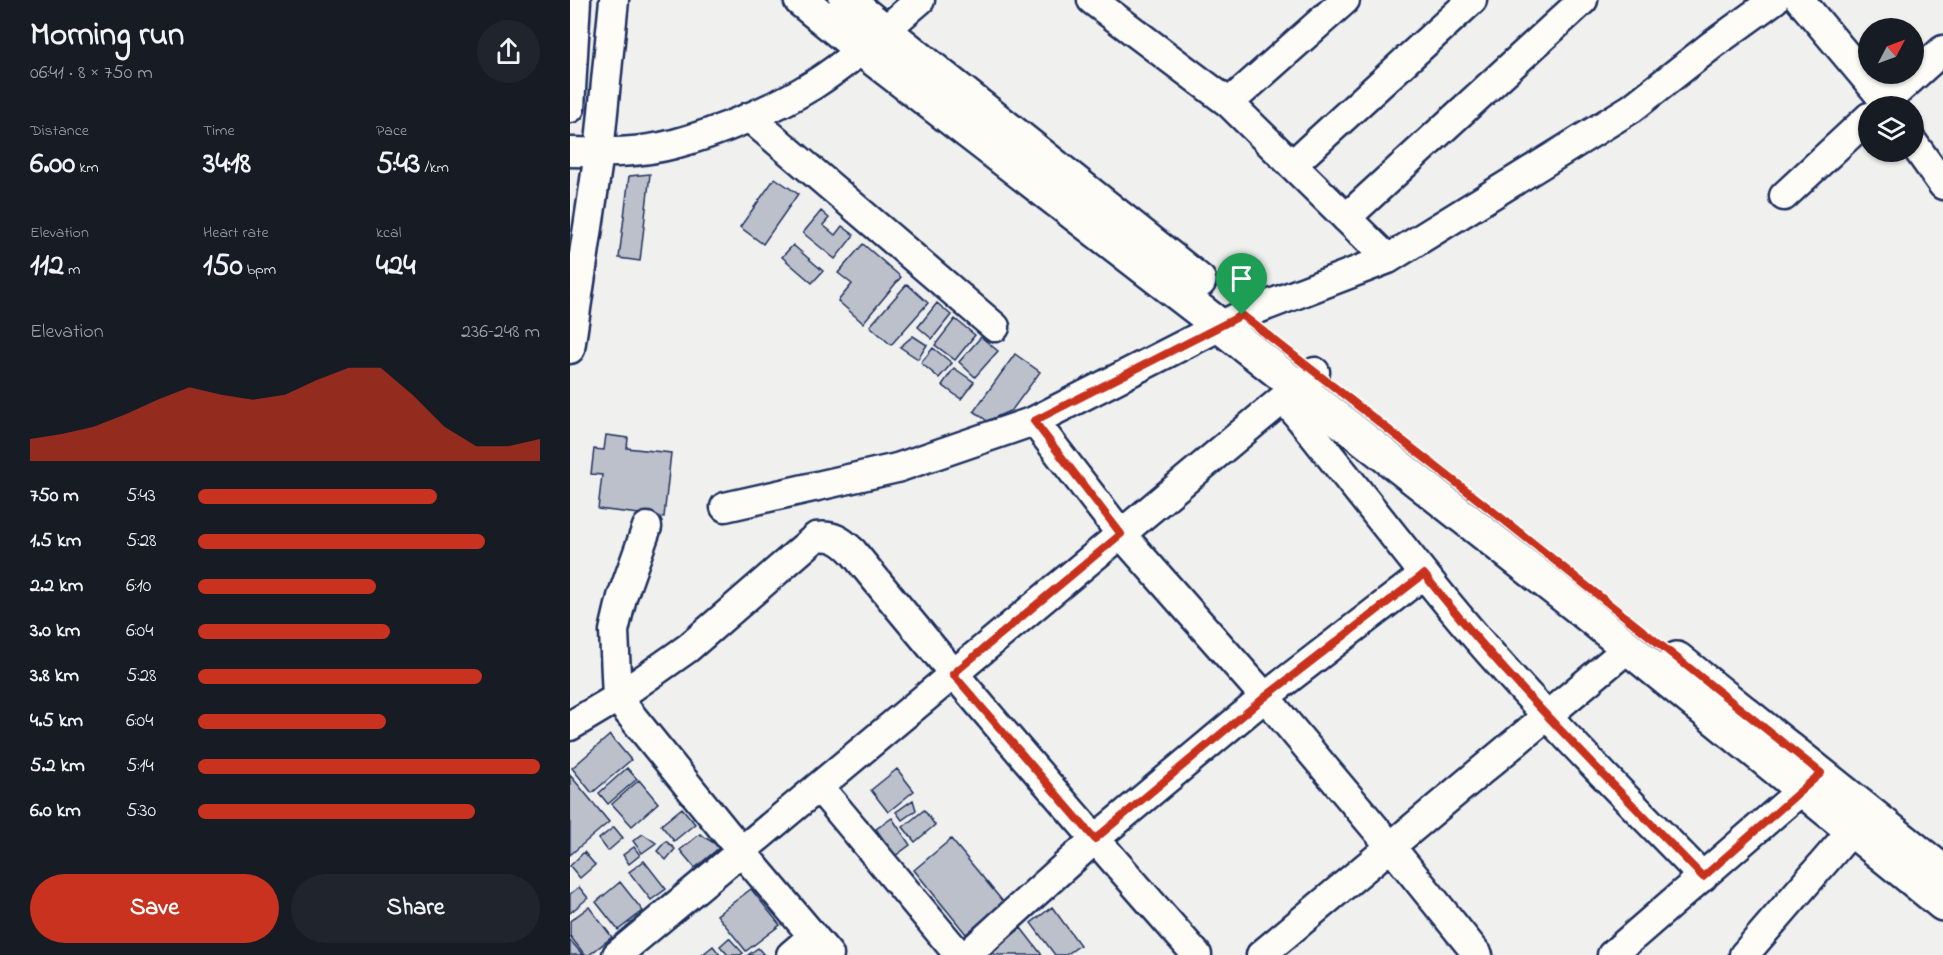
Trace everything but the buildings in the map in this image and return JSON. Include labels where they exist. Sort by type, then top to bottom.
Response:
[{"type":"main road","points":[[801,0],[873,40],[1231,320],[1299,386],[1628,648],[1812,782],[1943,872]]},
{"type":"main road","points":[[846,0],[873,40]]},
{"type":"main road","points":[[1299,386],[1812,782],[1852,830],[1943,904]]},
{"type":"street","points":[[570,108],[576,0]]},
{"type":"street","points":[[570,349],[599,153],[614,0]]},
{"type":"street","points":[[570,152],[599,153],[674,144],[749,117],[815,84],[873,40],[920,0]]},
{"type":"street","points":[[1092,0],[1229,103],[1388,259]]},
{"type":"street","points":[[1229,103],[1345,0]]},
{"type":"street","points":[[1292,165],[1472,0]]},
{"type":"street","points":[[1346,218],[1583,0]]},
{"type":"street","points":[[725,507],[897,468],[1034,421],[1231,320],[1388,259],[1632,108],[1774,0]]},
{"type":"street","points":[[1800,0],[1872,96]]},
{"type":"street","points":[[1894,96],[1943,50]]},
{"type":"street","points":[[749,117],[995,327]]},
{"type":"street","points":[[1784,196],[1858,129]]},
{"type":"street","points":[[1924,158],[1943,185]]},
{"type":"street","points":[[617,955],[1299,386],[1424,574],[1447,603],[1547,717],[1703,877]]},
{"type":"street","points":[[1034,421],[1121,534],[1265,697],[1478,955]]},
{"type":"street","points":[[647,527],[622,597],[614,631],[617,698],[821,946],[791,955]]},
{"type":"street","points":[[570,726],[617,698],[688,648],[816,537],[829,536],[842,541],[853,552],[953,674],[1197,955]]},
{"type":"street","points":[[967,955],[1095,839],[1265,697],[1424,574]]},
{"type":"street","points":[[1261,955],[1628,648]]},
{"type":"street","points":[[1612,955],[1812,782]]},
{"type":"street","points":[[819,787],[959,955]]},
{"type":"street","points":[[1754,952],[1852,830]]},
{"type":"route","points":[[1242,315],[1821,773],[1703,877],[1547,717],[1424,574],[1265,697],[1095,839],[953,674],[1121,534],[1034,421],[1242,315]]}]
